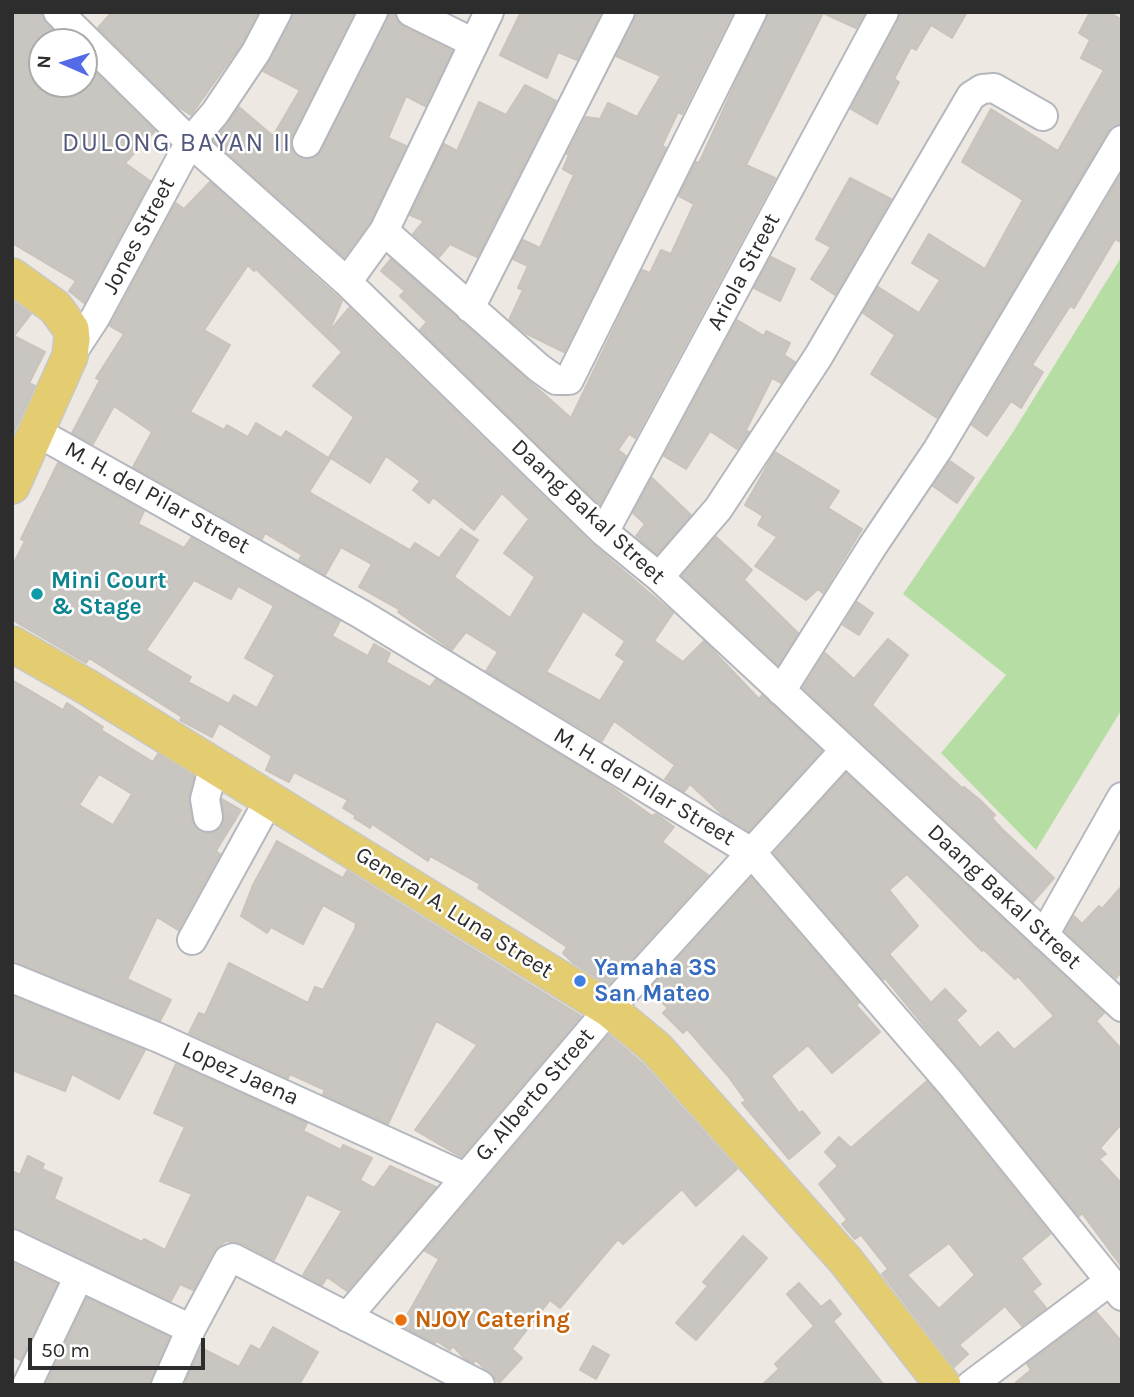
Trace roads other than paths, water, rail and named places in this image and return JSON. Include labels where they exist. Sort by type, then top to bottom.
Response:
[{"type":"main road","points":[[12,276],[55,307],[71,329],[70,356],[12,486]]},
{"type":"main road","name":"General A. Luna Street","points":[[12,644],[214,765],[609,1009],[656,1048],[846,1261],[943,1385]]},
{"type":"street","name":"Jones Street","points":[[70,356],[95,318],[190,142],[215,113],[256,52],[276,12]]},
{"type":"street","points":[[307,143],[373,12]]},
{"type":"street","points":[[411,12],[474,43]]},
{"type":"street","points":[[347,282],[384,231],[489,12]]},
{"type":"street","points":[[470,308],[620,12]]},
{"type":"street","points":[[384,231],[547,374],[556,380],[569,380],[752,12]]},
{"type":"street","name":"Ariola Street","points":[[604,532],[884,12]]},
{"type":"street","name":"Daang Bakal Street","points":[[72,17],[190,142],[347,282],[604,532],[659,577],[1122,1007]]},
{"type":"street","points":[[659,577],[718,509],[818,357],[971,96],[982,89],[994,88],[1043,116]]},
{"type":"street","points":[[781,691],[872,547],[939,449],[1122,139]]},
{"type":"street","name":"M. H. del Pilar Street","points":[[37,432],[361,614],[751,852],[951,1084],[1116,1288]]},
{"type":"street","name":"G. Alberto Street","points":[[347,1317],[609,1009],[844,751]]},
{"type":"street","points":[[214,765],[205,799],[218,824],[238,831],[267,798]]},
{"type":"street","points":[[1044,935],[1122,797]]},
{"type":"street","points":[[192,940],[267,798]]},
{"type":"street","name":"Lopez Jaena","points":[[12,978],[171,1044],[465,1177]]},
{"type":"street","points":[[12,1244],[191,1329]]},
{"type":"street","points":[[166,1385],[191,1329],[228,1260],[233,1258],[480,1385]]},
{"type":"street","points":[[27,1385],[79,1276]]},
{"type":"street","points":[[971,1385],[1116,1288]]},
{"type":"tunnel","points":[[208,817],[229,831]]},
{"type":"place","name":"Mini Court & Stage","points":[[37,594]]},
{"type":"place","name":"Yamaha 3S San Mateo","points":[[580,981]]},
{"type":"place","name":"NJOY Catering","points":[[401,1320]]},
{"type":"district","name":"DULONG BAYAN II","points":[[177,144]]}]
